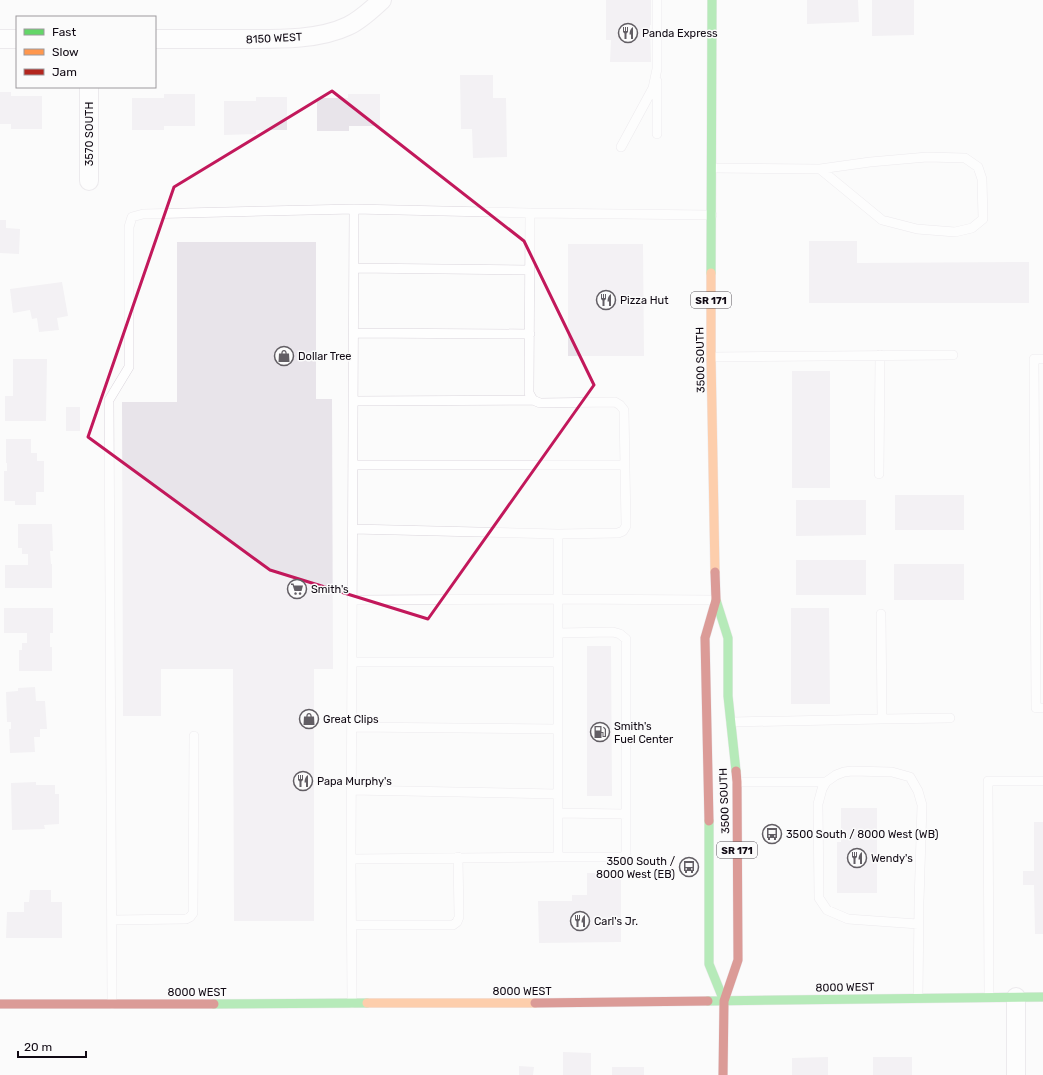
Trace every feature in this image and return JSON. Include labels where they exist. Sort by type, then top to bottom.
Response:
[{"type":"main road","name":"3500 SOUTH","points":[[712,0],[711,356],[716,600],[728,638],[728,696],[737,782],[738,960],[724,1001],[723,1075]]},
{"type":"main road","name":"3500 SOUTH","points":[[716,600],[705,638],[709,797],[709,964],[724,1001]]},
{"type":"main road","name":"8000 WEST","points":[[0,1004],[562,1003],[1043,997]]},
{"type":"street","name":"8150 WEST","points":[[156,39],[262,39],[295,38],[326,34],[349,26],[369,12],[382,0]]},
{"type":"street","points":[[0,40],[16,39]]},
{"type":"street","name":"3570 SOUTH","points":[[89,181],[90,88]]},
{"type":"street","points":[[1016,997],[1016,1075]]},
{"type":"lane","points":[[657,0],[657,134]]},
{"type":"lane","points":[[621,147],[653,88],[657,69]]},
{"type":"lane","points":[[712,168],[820,169],[870,162],[927,157],[966,158],[978,167],[982,179],[983,219],[972,228],[955,232],[917,229],[882,220],[820,169]]},
{"type":"lane","points":[[112,1004],[109,400],[129,367],[130,227],[132,217],[143,214],[354,210],[712,215]]},
{"type":"lane","points":[[352,1003],[351,790],[354,210]]},
{"type":"lane","points":[[530,213],[529,393],[533,400]]},
{"type":"lane","points":[[354,268],[530,270]]},
{"type":"lane","points":[[354,333],[530,334]]},
{"type":"lane","points":[[879,474],[880,355]]},
{"type":"lane","points":[[711,356],[953,355]]},
{"type":"lane","points":[[1043,359],[1034,359],[1036,708],[1043,708]]},
{"type":"lane","points":[[353,528],[558,534],[618,532],[623,531],[626,526],[624,410],[620,405],[614,402],[540,403],[533,400],[354,401]]},
{"type":"lane","points":[[353,465],[625,465]]},
{"type":"lane","points":[[558,534],[558,857]]},
{"type":"lane","points":[[353,600],[716,600]]},
{"type":"lane","points":[[881,614],[882,718]]},
{"type":"lane","points":[[351,859],[458,857],[622,857],[625,855],[626,639],[620,634],[613,632],[558,633]]},
{"type":"lane","points":[[352,662],[558,662]]},
{"type":"lane","points":[[731,722],[882,718],[950,718]]},
{"type":"lane","points":[[352,727],[558,729]]},
{"type":"lane","points":[[112,920],[186,920],[194,913],[194,736]]},
{"type":"lane","points":[[918,924],[848,920],[827,910],[819,898],[818,804],[826,782],[836,775],[852,771],[892,772],[910,777],[918,791],[922,805],[918,924],[918,998]]},
{"type":"lane","points":[[989,997],[988,781],[1043,781]]},
{"type":"lane","points":[[737,782],[826,782]]},
{"type":"lane","points":[[351,790],[558,794]]},
{"type":"lane","points":[[558,813],[626,814]]},
{"type":"lane","points":[[352,925],[453,925],[458,922],[458,857]]},
{"type":"highlighted area","points":[[332,91],[524,241],[594,385],[428,619],[270,570],[88,437],[174,187]]},
{"type":"building","name":"Panda Express","points":[[606,0],[651,0],[651,62],[610,62],[611,40],[606,40]]},
{"type":"building","points":[[807,0],[858,0],[859,22],[807,24]]},
{"type":"building","points":[[872,0],[914,0],[914,35],[872,36]]},
{"type":"building","points":[[460,75],[493,75],[493,98],[506,98],[507,157],[473,158],[472,129],[461,129]]},
{"type":"building","points":[[0,92],[11,92],[11,96],[42,96],[42,129],[11,129],[11,124],[0,124]]},
{"type":"building","points":[[164,94],[195,94],[195,126],[164,126],[164,130],[132,130],[132,98],[164,98]]},
{"type":"building","points":[[348,94],[380,94],[380,126],[349,126],[349,131],[317,131],[317,98],[348,98]]},
{"type":"building","points":[[256,97],[287,97],[287,130],[256,130],[256,134],[224,135],[224,101],[256,101]]},
{"type":"building","points":[[0,220],[6,220],[6,228],[20,229],[19,254],[0,253]]},
{"type":"building","points":[[809,241],[857,241],[857,263],[1029,262],[1029,303],[809,303]]},
{"type":"building","points":[[177,242],[316,242],[316,399],[332,399],[333,669],[314,669],[314,921],[234,921],[233,669],[161,669],[161,716],[123,716],[122,402],[177,402]]},
{"type":"building","name":"Pizza Hut","points":[[568,244],[643,244],[644,356],[568,356]]},
{"type":"building","points":[[62,282],[68,316],[57,318],[59,330],[39,332],[37,318],[32,319],[30,310],[13,313],[10,289]]},
{"type":"building","points":[[13,359],[47,359],[46,421],[5,421],[5,396],[13,396]]},
{"type":"building","points":[[792,371],[830,371],[830,488],[792,488]]},
{"type":"building","points":[[66,407],[80,407],[80,431],[66,431]]},
{"type":"building","points":[[6,439],[31,439],[31,453],[37,453],[37,461],[44,461],[44,492],[36,492],[36,505],[15,505],[15,501],[4,501],[4,471],[7,471]]},
{"type":"building","points":[[895,495],[964,495],[964,530],[895,530]]},
{"type":"building","points":[[796,500],[866,500],[866,535],[796,536]]},
{"type":"building","points":[[18,524],[52,524],[53,551],[50,551],[52,564],[52,588],[5,588],[5,565],[28,565],[28,554],[22,554],[22,548],[18,548]]},
{"type":"building","points":[[796,560],[866,560],[866,595],[796,595]]},
{"type":"building","points":[[894,564],[964,564],[964,600],[894,600]]},
{"type":"building","points":[[4,608],[53,608],[53,633],[50,633],[50,647],[52,647],[52,671],[19,671],[19,650],[22,650],[22,643],[27,643],[27,633],[4,633]]},
{"type":"building","points":[[791,608],[829,608],[830,704],[791,704]]},
{"type":"building","points":[[587,646],[611,646],[612,796],[587,796]]},
{"type":"building","points":[[35,687],[36,701],[45,701],[47,729],[40,729],[40,737],[34,737],[35,752],[10,753],[9,729],[11,729],[11,722],[7,722],[6,692],[18,691],[18,688]]},
{"type":"building","points":[[36,782],[36,785],[55,785],[55,794],[59,794],[59,824],[44,825],[45,829],[12,830],[11,783]]},
{"type":"building","points":[[841,808],[877,808],[877,893],[837,893],[837,842],[841,842]]},
{"type":"building","points":[[1034,822],[1043,822],[1043,934],[1035,934],[1034,885],[1023,885],[1023,871],[1034,871]]},
{"type":"building","name":"Carl's Jr.","points":[[587,873],[621,873],[621,942],[539,943],[538,901],[572,901],[572,895],[587,895]]},
{"type":"building","points":[[30,890],[51,890],[51,902],[62,902],[62,938],[6,938],[7,912],[24,912],[24,902],[29,902]]},
{"type":"building","points":[[563,1052],[591,1053],[591,1075],[563,1075]]},
{"type":"building","points":[[828,1057],[828,1075],[792,1075],[792,1058]]},
{"type":"building","points":[[873,1057],[912,1057],[912,1075],[873,1075]]},
{"type":"building","points":[[519,1066],[534,1067],[533,1075],[519,1075]]},
{"type":"building","points":[[612,1067],[644,1067],[644,1075],[612,1075]]},
{"type":"traffic: fast","points":[[711,273],[712,0]]},
{"type":"traffic: fast","points":[[716,600],[728,638],[728,696],[736,771]]},
{"type":"traffic: fast","points":[[709,821],[709,964],[724,1001]]},
{"type":"traffic: fast","points":[[708,1001],[1043,997]]},
{"type":"traffic: fast","points":[[214,1004],[367,1003]]},
{"type":"traffic: slow","points":[[711,273],[715,572]]},
{"type":"traffic: slow","points":[[367,1003],[535,1003]]},
{"type":"traffic: jam","points":[[709,821],[705,638],[716,600],[715,572]]},
{"type":"traffic: jam","points":[[723,1075],[724,1001],[738,960],[736,771]]},
{"type":"traffic: jam","points":[[535,1003],[708,1001]]},
{"type":"traffic: jam","points":[[0,1004],[214,1004]]},
{"type":"place","name":"Panda Express","points":[[628,33]]},
{"type":"place","name":"Pizza Hut","points":[[606,300]]},
{"type":"place","name":"Dollar Tree","points":[[284,356]]},
{"type":"place","name":"Smith's","points":[[297,589]]},
{"type":"place","name":"Great Clips","points":[[309,719]]},
{"type":"place","name":"Smith's Fuel Center","points":[[600,732]]},
{"type":"place","name":"Papa Murphy's","points":[[303,781]]},
{"type":"place","name":"3500 South / 8000 West (WB)","points":[[772,834]]},
{"type":"place","name":"Wendy's","points":[[857,858]]},
{"type":"place","name":"3500 South / 8000 West (EB)","points":[[689,867]]},
{"type":"place","name":"Carl's Jr.","points":[[580,921]]}]
